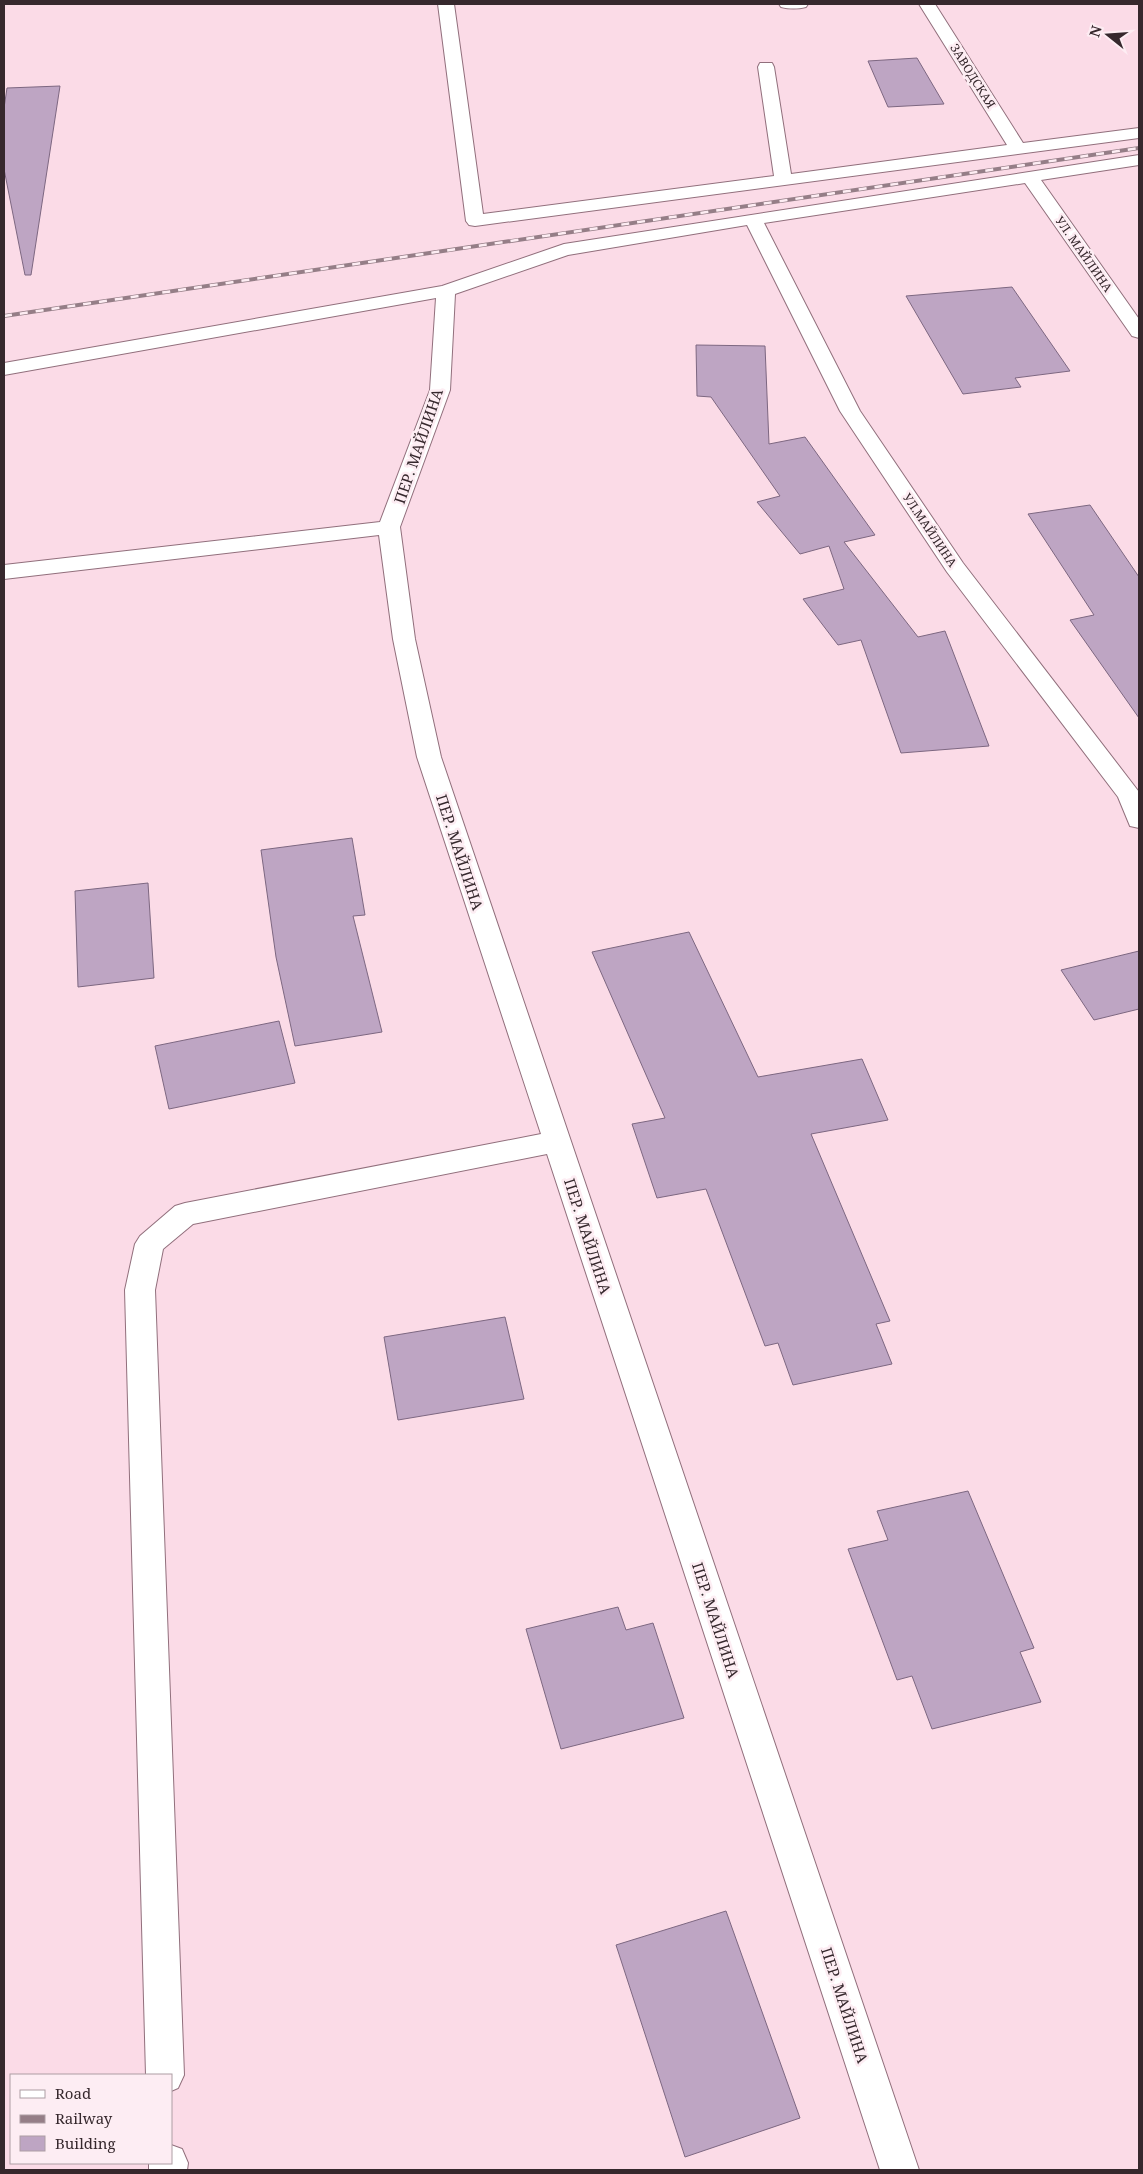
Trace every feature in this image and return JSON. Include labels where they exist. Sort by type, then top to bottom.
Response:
[{"type":"street","points":[[446,4],[475,222],[1139,133]]},
{"type":"street","points":[[787,4],[800,4]]},
{"type":"street","name":"ЗАВОДСКАЯ","points":[[927,4],[1018,149]]},
{"type":"street","points":[[766,67],[783,180]]},
{"type":"street","points":[[4,370],[446,290],[564,250],[1139,160]]},
{"type":"street","name":"УЛ. МАЙЛИНА","points":[[1029,176],[1139,332]]},
{"type":"street","name":"УЛ.МАЙЛИНА","points":[[753,219],[850,411],[955,567],[1134,794],[1139,820]]},
{"type":"street","name":"ПЕР. МАЙЛИНА","points":[[446,290],[440,390],[389,527],[404,639],[429,757],[900,2170]]},
{"type":"street","points":[[4,572],[389,527]]},
{"type":"street","points":[[165,2074],[140,1290],[150,1244],[185,1214],[556,1141]]},
{"type":"building","points":[[917,58],[944,104],[888,107],[868,61]]},
{"type":"building","points":[[60,86],[31,275],[25,275],[4,169],[4,108],[7,88]]},
{"type":"building","points":[[1012,287],[1070,371],[1015,378],[1021,387],[963,394],[906,296]]},
{"type":"building","points":[[696,345],[765,346],[769,444],[805,437],[875,535],[844,542],[918,637],[945,631],[989,746],[901,753],[861,640],[838,645],[803,599],[844,589],[829,546],[800,554],[757,502],[780,496],[711,397],[697,396]]},
{"type":"building","points":[[1090,505],[1139,577],[1139,718],[1070,620],[1094,615],[1028,514]]},
{"type":"building","points":[[352,838],[365,915],[353,916],[382,1032],[295,1046],[276,957],[261,850]]},
{"type":"building","points":[[148,883],[154,978],[78,987],[75,891]]},
{"type":"building","points":[[689,932],[758,1077],[862,1059],[888,1120],[811,1134],[890,1321],[876,1324],[892,1364],[793,1385],[778,1343],[765,1346],[706,1189],[657,1198],[632,1124],[665,1118],[592,952]]},
{"type":"building","points":[[1139,951],[1139,1009],[1094,1020],[1061,970]]},
{"type":"building","points":[[279,1021],[295,1083],[169,1109],[155,1046]]},
{"type":"building","points":[[505,1317],[524,1399],[398,1420],[384,1337]]},
{"type":"building","points":[[968,1491],[1034,1648],[1020,1652],[1041,1702],[932,1729],[912,1676],[897,1680],[848,1549],[888,1540],[877,1511]]},
{"type":"building","points":[[618,1607],[626,1630],[653,1623],[684,1718],[561,1749],[526,1629]]},
{"type":"building","points":[[726,1911],[800,2118],[685,2157],[616,1945]]},
{"type":"railway","points":[[4,316],[1139,148]]}]
